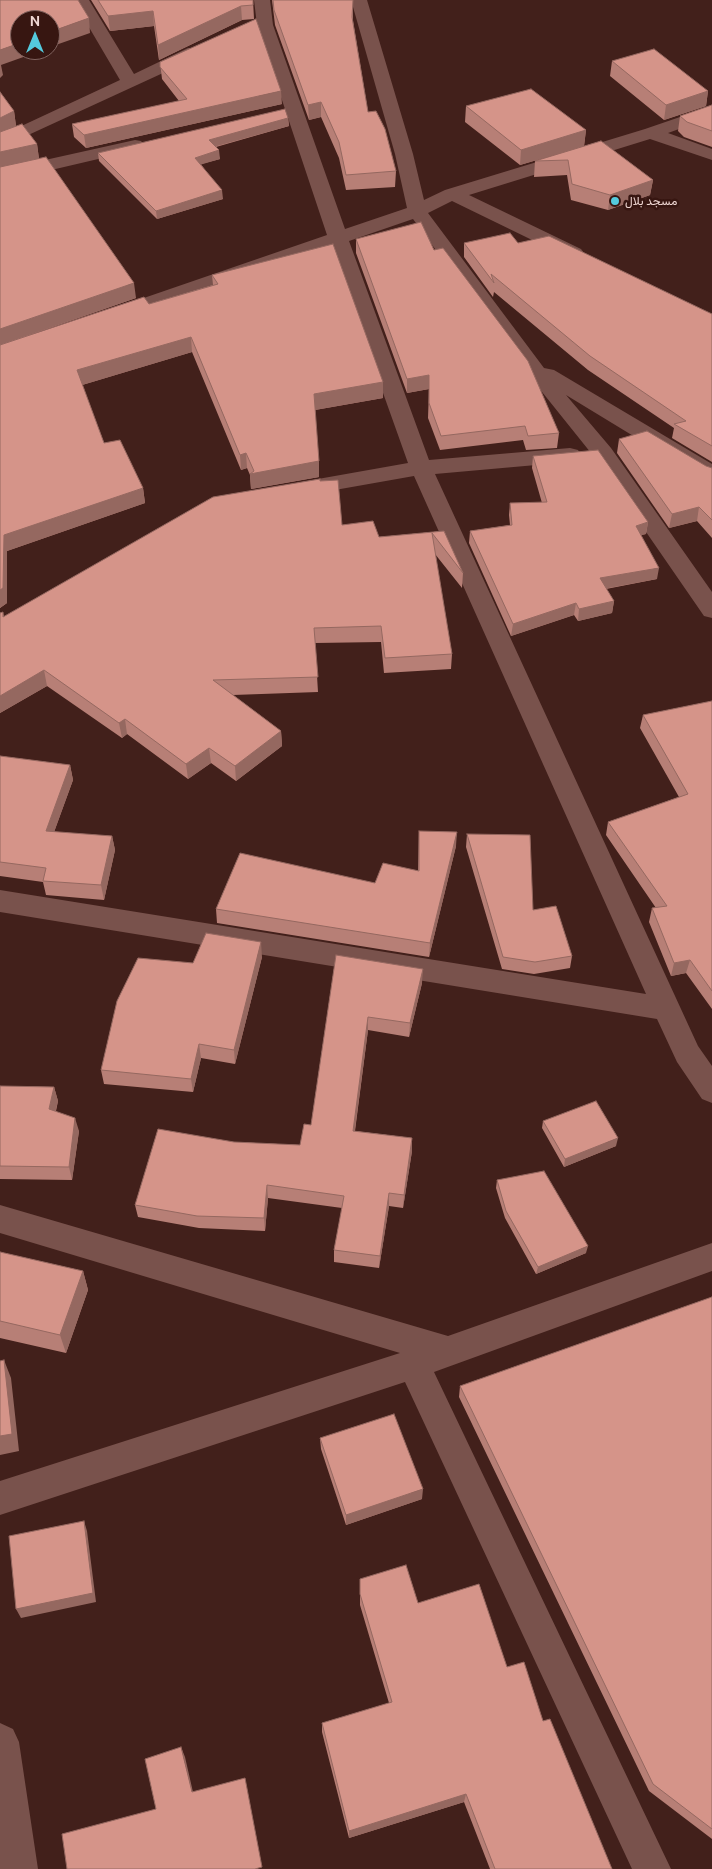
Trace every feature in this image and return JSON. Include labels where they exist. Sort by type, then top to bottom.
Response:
[{"type":"street","points":[[81,0],[130,82]]},
{"type":"street","points":[[262,0],[257,26],[294,108],[338,238],[421,468],[686,1053],[712,1090]]},
{"type":"street","points":[[359,0],[404,154],[417,211],[529,363],[603,452],[712,610]]},
{"type":"street","points":[[0,143],[206,46]]},
{"type":"street","points":[[275,112],[294,108]]},
{"type":"street","points":[[94,322],[417,211],[452,194],[651,133],[712,111]]},
{"type":"street","points":[[651,133],[712,155]]},
{"type":"street","points":[[0,176],[152,141]]},
{"type":"street","points":[[452,194],[591,262]]},
{"type":"street","points":[[529,363],[712,474]]},
{"type":"street","points":[[285,492],[421,468],[603,452]]},
{"type":"street","points":[[0,901],[667,1009]]},
{"type":"street","points":[[0,1219],[446,1352]]},
{"type":"street","points":[[0,1498],[413,1364],[712,1257]]},
{"type":"street","points":[[413,1364],[652,1869]]},
{"type":"street","points":[[0,1742],[19,1869]]},
{"type":"building","points":[[0,0],[78,0],[89,18],[60,28],[60,10],[10,10],[10,46],[0,50]]},
{"type":"building","points":[[98,0],[253,0],[253,5],[241,6],[158,45],[153,11],[108,16]]},
{"type":"building","points":[[273,0],[353,0],[352,17],[368,112],[376,111],[385,129],[396,171],[346,175],[339,142],[321,102],[308,105],[274,10]]},
{"type":"building","points":[[256,19],[281,91],[84,135],[72,124],[187,99],[160,67],[160,62]]},
{"type":"building","points":[[654,49],[708,91],[666,105],[612,61]]},
{"type":"building","points":[[531,89],[586,130],[521,150],[466,106]]},
{"type":"building","points":[[0,92],[14,111],[0,118]]},
{"type":"building","points":[[712,105],[712,131],[687,122],[680,116]]},
{"type":"building","points":[[285,109],[288,118],[209,140],[219,150],[195,158],[222,190],[156,211],[98,153]]},
{"type":"building","points":[[22,124],[37,144],[0,152],[0,132]]},
{"type":"building","points":[[601,141],[653,180],[610,195],[572,184],[568,160],[535,161]]},
{"type":"building","points":[[46,157],[134,283],[0,329],[0,167]]},
{"type":"building","points":[[421,222],[434,250],[443,248],[528,361],[559,433],[528,436],[525,426],[441,436],[429,403],[429,375],[407,379],[356,239]]},
{"type":"building","points":[[510,233],[518,243],[549,236],[712,314],[712,446],[674,424],[686,421],[590,356],[491,274],[494,283],[464,243]]},
{"type":"building","points":[[333,244],[383,382],[314,394],[319,461],[250,474],[254,471],[246,453],[240,455],[191,337],[77,370],[104,443],[120,440],[143,488],[4,535],[3,588],[0,590],[0,345],[144,297],[149,304],[218,284],[212,275]]},
{"type":"building","points":[[647,431],[712,468],[712,520],[699,507],[672,514],[619,439]]},
{"type":"building","points":[[598,450],[648,522],[636,526],[659,568],[600,578],[614,601],[579,609],[576,603],[513,624],[470,531],[512,525],[510,503],[547,502],[533,456]]},
{"type":"building","points":[[320,479],[320,481],[338,480],[342,525],[373,521],[379,537],[444,531],[463,573],[432,533],[452,654],[385,658],[381,626],[314,628],[318,677],[213,680],[281,731],[235,766],[209,748],[186,764],[125,719],[119,723],[44,670],[0,696],[0,613],[3,612],[3,617],[213,497]]},
{"type":"building","points":[[712,701],[712,991],[690,960],[674,963],[652,908],[667,906],[608,822],[688,794],[643,715]]},
{"type":"building","points":[[0,756],[70,765],[46,831],[112,836],[101,885],[43,881],[46,868],[0,862]]},
{"type":"building","points":[[419,831],[457,832],[430,943],[216,909],[240,853],[375,883],[383,863],[419,871]]},
{"type":"building","points":[[467,834],[530,835],[533,910],[556,906],[572,956],[535,962],[503,957]]},
{"type":"building","points":[[206,933],[261,942],[234,1050],[199,1044],[191,1079],[101,1070],[117,1001],[138,958],[193,963]]},
{"type":"building","points":[[336,955],[423,969],[410,1023],[368,1017],[353,1131],[412,1138],[404,1195],[389,1193],[380,1256],[334,1250],[344,1196],[267,1185],[264,1218],[197,1216],[135,1205],[158,1129],[234,1142],[300,1145],[304,1124],[311,1125]]},
{"type":"building","points":[[0,1086],[54,1087],[49,1109],[75,1118],[69,1167],[0,1166]]},
{"type":"building","points":[[596,1101],[618,1138],[565,1159],[543,1121]]},
{"type":"building","points":[[544,1171],[588,1246],[538,1267],[506,1211],[497,1180]]},
{"type":"building","points":[[0,1252],[83,1271],[60,1335],[0,1321]]},
{"type":"building","points":[[712,1297],[712,1829],[653,1784],[460,1386]]},
{"type":"building","points":[[4,1360],[12,1434],[0,1436],[0,1361]]},
{"type":"building","points":[[394,1414],[423,1489],[346,1515],[320,1438]]},
{"type":"building","points":[[84,1521],[93,1593],[16,1609],[9,1536]]},
{"type":"building","points":[[406,1565],[418,1603],[479,1584],[507,1667],[524,1662],[543,1721],[550,1719],[612,1869],[495,1869],[466,1794],[349,1831],[322,1723],[392,1702],[360,1594],[360,1579]]},
{"type":"building","points":[[181,1747],[192,1792],[245,1778],[262,1867],[255,1869],[67,1869],[62,1834],[156,1809],[145,1759]]},
{"type":"place","name":"مسجد بلال","points":[[615,201]]}]
